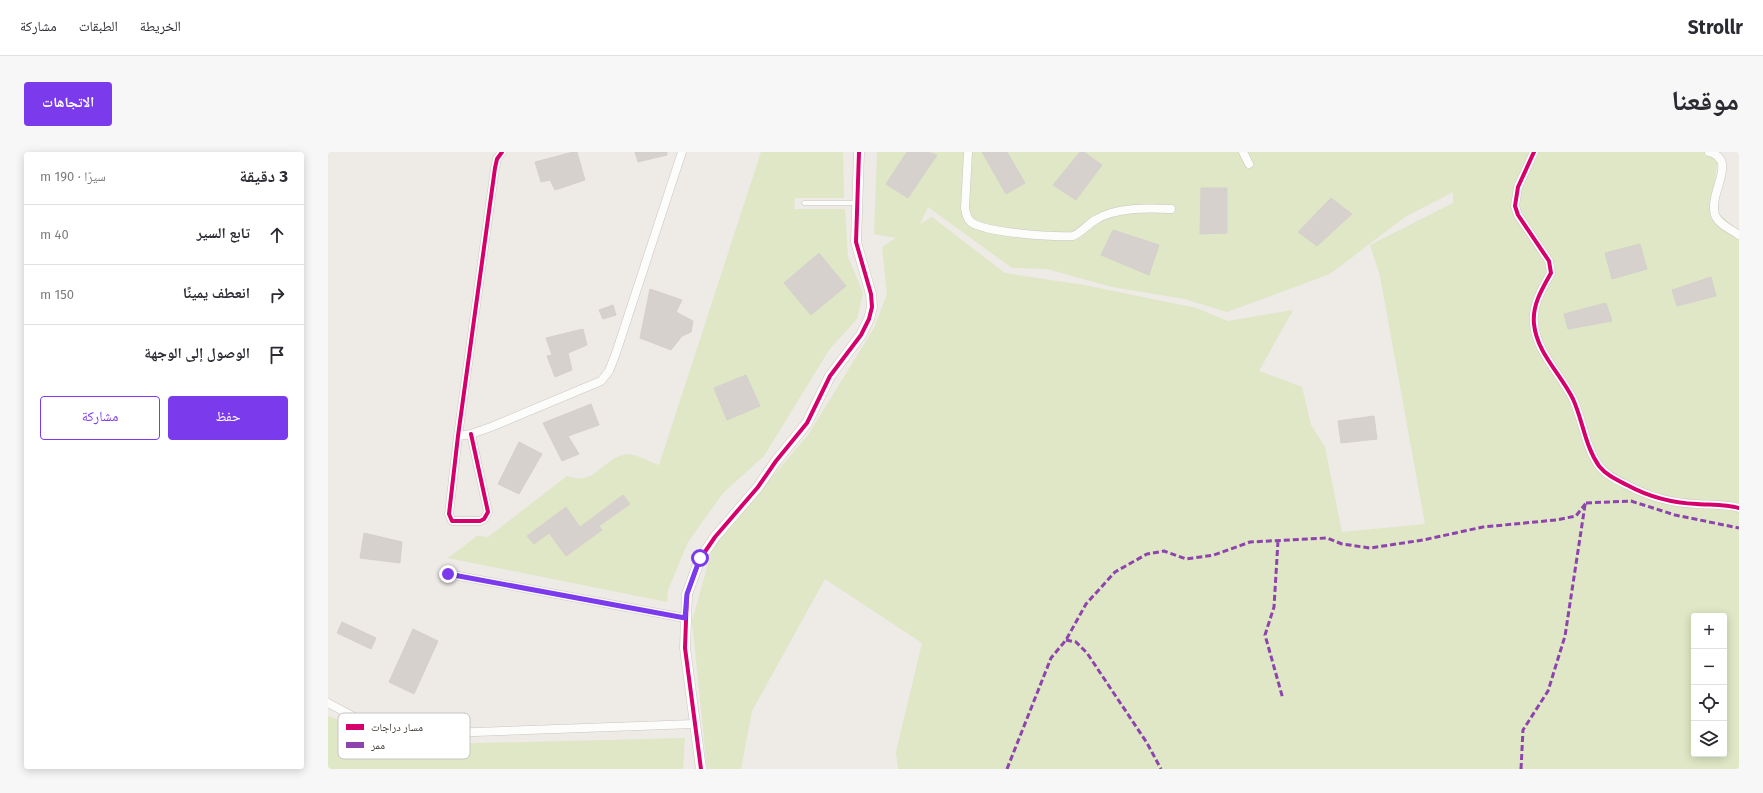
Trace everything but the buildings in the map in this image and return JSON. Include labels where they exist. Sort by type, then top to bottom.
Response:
[{"type":"street","points":[[471,434],[488,508],[487,516],[480,521],[452,521],[449,518],[458,436],[495,168],[497,159],[502,152]]},
{"type":"street","points":[[458,436],[471,434],[491,427],[601,381],[609,370],[616,353],[682,152]]},
{"type":"street","points":[[701,769],[685,648],[687,594],[700,558],[715,537],[758,487],[776,461],[807,423],[830,376],[861,335],[869,319],[872,307],[871,294],[856,242],[856,203],[859,152]]},
{"type":"street","points":[[968,152],[964,208],[966,216],[970,221],[978,226],[1001,231],[1073,236],[1081,233],[1096,220],[1115,213],[1151,208],[1171,209]]},
{"type":"street","points":[[1243,152],[1249,164]]},
{"type":"street","points":[[1534,152],[1518,186],[1515,206],[1518,215],[1549,261],[1551,267],[1551,273],[1536,302],[1534,324],[1538,340],[1545,355],[1575,403],[1595,460],[1607,474],[1650,496],[1677,503],[1739,508]]},
{"type":"street","points":[[1709,152],[1719,154],[1725,165],[1716,198],[1715,214],[1718,220],[1739,235]]},
{"type":"street","points":[[448,574],[685,618]]},
{"type":"street","points":[[328,703],[347,713]]},
{"type":"street","points":[[470,732],[694,724]]},
{"type":"lane","points":[[804,203],[856,203]]},
{"type":"green space","points":[[761,152],[843,152],[844,198],[795,198],[794,209],[845,209],[848,257],[863,293],[857,319],[829,350],[764,456],[723,493],[688,542],[668,590],[667,602],[448,558],[477,536],[488,537],[567,476],[585,478],[592,475],[618,457],[627,454],[659,465]]},
{"type":"green space","points":[[877,152],[1715,152],[1718,157],[1711,207],[1739,231],[1739,769],[898,769],[896,752],[922,643],[825,579],[752,711],[741,769],[707,769],[692,621],[713,546],[808,435],[874,328],[887,294],[882,247],[896,238],[874,234]],"holes":[[[1453,192],[1453,203],[1370,245],[1380,276],[1425,524],[1342,532],[1325,447],[1311,425],[1302,387],[1259,371],[1293,310],[1228,321],[1196,308],[1084,285],[1005,273],[932,217],[920,224],[928,207],[1012,268],[1047,269],[1112,287],[1184,299],[1227,312],[1330,274],[1405,217]]]},
{"type":"green space","points":[[328,716],[338,720],[338,759],[470,759],[470,743],[685,738],[683,769],[328,769]]},
{"type":"marked path","points":[[1586,503],[1631,501],[1675,515],[1739,528]]},
{"type":"marked path","points":[[1007,769],[1051,658],[1066,640],[1086,604],[1115,572],[1147,554],[1164,551],[1186,559],[1214,555],[1250,542],[1327,538],[1342,544],[1370,548],[1423,540],[1483,527],[1556,520],[1576,516],[1586,503]]},
{"type":"marked path","points":[[1521,769],[1523,730],[1548,691],[1565,636],[1585,505]]},
{"type":"marked path","points":[[1278,541],[1274,607],[1265,635],[1283,699]]},
{"type":"marked path","points":[[1066,640],[1076,642],[1087,653],[1147,743],[1161,769]]},
{"type":"cycle path","points":[[471,434],[488,512],[484,519],[480,521],[452,521],[449,514],[458,436],[495,168],[497,159],[502,152]]},
{"type":"cycle path","points":[[701,769],[685,648],[687,594],[700,559],[715,537],[758,487],[776,461],[807,423],[830,376],[861,335],[869,319],[872,307],[871,294],[856,242],[859,152]]},
{"type":"cycle path","points":[[1534,152],[1518,187],[1515,206],[1518,215],[1549,261],[1551,273],[1536,304],[1534,324],[1536,334],[1544,354],[1573,399],[1587,442],[1594,458],[1599,466],[1612,477],[1652,496],[1679,502],[1723,505],[1739,508]]},
{"type":"route","points":[[448,574],[685,618],[687,594],[700,558]]}]
